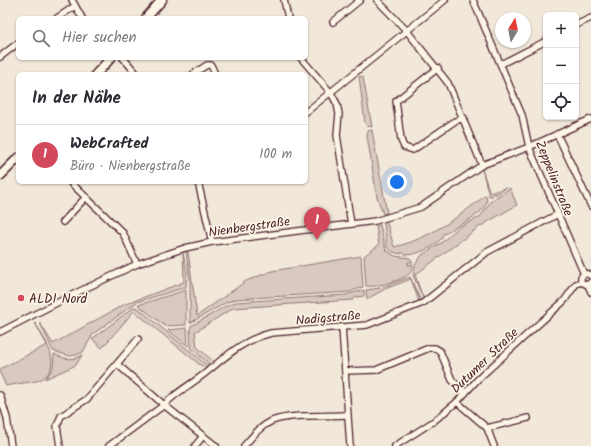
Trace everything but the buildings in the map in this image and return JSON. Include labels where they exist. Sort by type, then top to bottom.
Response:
[{"type":"street","points":[[72,0],[81,16]]},
{"type":"street","points":[[148,16],[162,0]]},
{"type":"street","points":[[284,0],[288,16]]},
{"type":"street","points":[[333,22],[360,0]]},
{"type":"street","points":[[378,0],[407,31],[438,68],[448,83],[464,118],[482,165]]},
{"type":"street","points":[[308,110],[445,0]]},
{"type":"street","name":"Zeppelinstraße","points":[[472,0],[522,115],[529,147],[584,274]]},
{"type":"street","points":[[60,16],[75,6]]},
{"type":"street","points":[[579,24],[591,18]]},
{"type":"street","points":[[501,64],[543,43]]},
{"type":"street","points":[[0,57],[16,45]]},
{"type":"street","points":[[98,72],[109,60]]},
{"type":"street","points":[[125,60],[135,72]]},
{"type":"street","points":[[303,60],[331,93],[337,104],[339,114],[337,135],[351,224]]},
{"type":"street","points":[[196,72],[207,65],[211,65],[214,72]]},
{"type":"street","points":[[438,68],[396,101],[400,140],[404,147],[409,150],[413,150],[455,121],[464,118]]},
{"type":"street","name":"Nienbergstraße","points":[[0,332],[137,264],[184,248],[212,242],[375,221],[421,207],[482,165],[529,147],[591,119]]},
{"type":"street","points":[[557,134],[591,206]]},
{"type":"street","points":[[0,176],[16,160]]},
{"type":"street","points":[[72,184],[123,233],[137,264]]},
{"type":"street","points":[[198,184],[212,242]]},
{"type":"street","points":[[63,222],[86,197]]},
{"type":"street","name":"Nadigstraße","points":[[109,446],[214,365],[257,336],[367,325],[423,303],[487,252],[558,214]]},
{"type":"street","points":[[591,276],[584,274],[581,277],[581,282],[590,283],[591,292]]},
{"type":"street","name":"Dutumer Straße","points":[[395,446],[434,421],[457,402],[478,378],[564,301],[576,284],[581,282]]},
{"type":"street","points":[[342,327],[350,446]]},
{"type":"street","points":[[60,446],[58,420],[61,416],[87,399],[138,339]]},
{"type":"street","points":[[344,371],[376,370],[428,348],[435,348],[440,351],[452,380],[465,393]]},
{"type":"street","points":[[118,364],[164,405],[216,446]]},
{"type":"street","points":[[0,395],[7,418],[11,446]]},
{"type":"street","points":[[457,402],[488,428],[494,446]]},
{"type":"street","points":[[244,446],[256,432],[271,421],[285,418],[347,415]]},
{"type":"street","points":[[488,428],[528,418]]},
{"type":"street","points":[[195,446],[203,436]]},
{"type":"shaded area","points":[[359,76],[363,77],[372,127],[365,124]]},
{"type":"shaded area","points":[[372,130],[387,213],[383,214],[377,197],[367,136],[368,131]]},
{"type":"shaded area","points":[[482,169],[490,193],[507,187],[496,195],[495,193],[492,195],[493,196],[489,196]]},
{"type":"shaded area","points":[[510,188],[517,205],[479,227],[415,275],[423,298],[413,275],[415,265],[422,255],[441,243],[459,227],[480,217],[491,201]]},
{"type":"shaded area","points":[[486,195],[487,202],[479,213],[445,234],[444,233],[440,241],[426,250],[415,254],[405,255],[402,252],[401,254],[393,252],[387,247],[384,224],[387,223],[394,247],[419,239],[431,233],[465,211]]},
{"type":"shaded area","points":[[380,225],[386,250],[395,256],[410,258],[413,262],[408,262],[408,265],[413,264],[412,270],[407,276],[396,281],[382,285],[366,286],[364,256],[379,245],[376,226]]},
{"type":"shaded area","points":[[186,252],[188,252],[197,316],[246,281],[272,271],[361,256],[363,287],[350,292],[236,299],[227,302],[190,323],[190,280]]},
{"type":"shaded area","points":[[183,253],[187,273],[186,287],[137,302],[93,334],[83,352],[70,356],[53,351],[40,323],[53,344],[123,305],[184,282]]},
{"type":"shaded area","points":[[410,277],[411,279],[385,289],[367,299],[366,290],[380,288]]},
{"type":"shaded area","points":[[411,280],[421,301],[419,302]]},
{"type":"shaded area","points":[[186,290],[186,325],[165,326],[138,305]]},
{"type":"shaded area","points":[[364,290],[364,296],[356,297],[353,300],[233,308],[195,332],[197,347],[213,361],[213,364],[209,364],[191,348],[191,326],[224,307],[236,302],[346,295]]},
{"type":"shaded area","points":[[134,307],[138,308],[208,366],[206,368],[199,364],[134,311],[102,348],[92,339]]},
{"type":"shaded area","points":[[35,323],[43,336],[47,344],[50,352],[52,360],[51,368],[40,380],[6,386],[0,373],[0,369],[47,345]]},
{"type":"shaded area","points":[[187,328],[188,346],[168,330]]},
{"type":"shaded area","points":[[54,354],[68,359],[82,355],[76,365],[45,379],[53,368]]},
{"type":"place","name":"WebCrafted","points":[[317,240]]},
{"type":"place","name":"ALDI Nord","points":[[21,298]]}]
